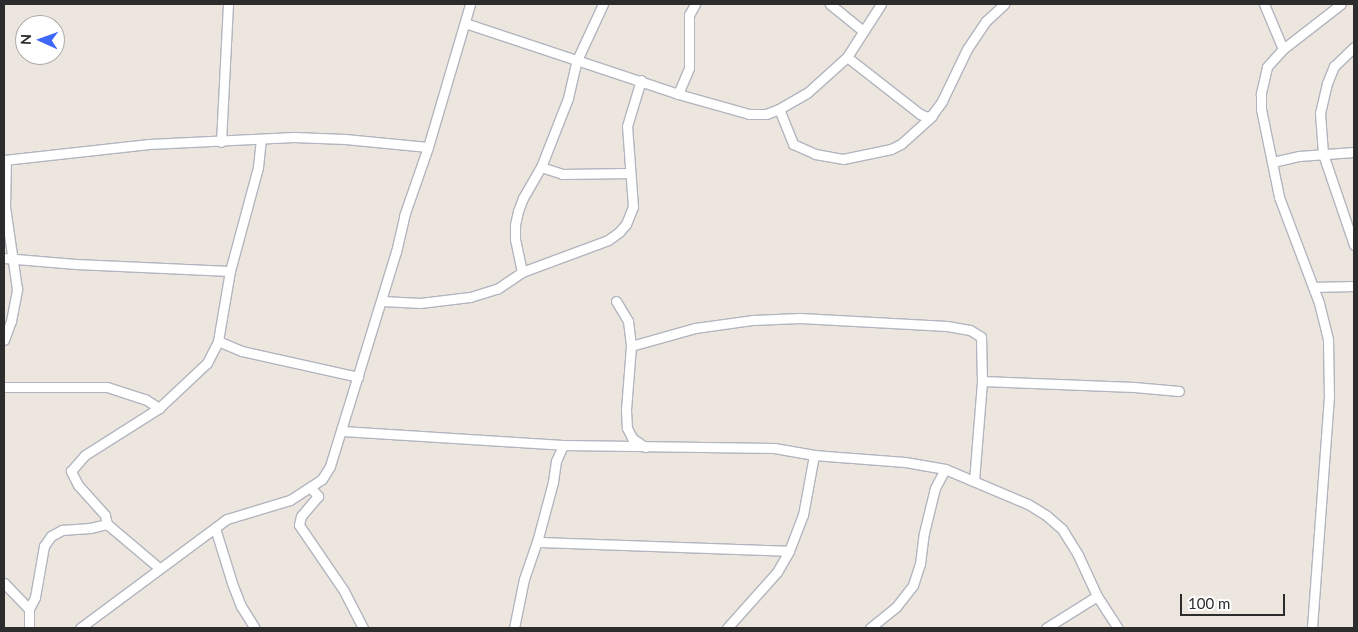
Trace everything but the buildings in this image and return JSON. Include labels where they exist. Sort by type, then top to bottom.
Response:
[{"type":"street","points":[[221,142],[228,4]]},
{"type":"street","points":[[80,628],[113,606],[159,568],[227,519],[290,500],[322,479],[330,466],[342,431],[382,300],[404,216],[428,147],[470,4]]},
{"type":"street","points":[[522,272],[515,225],[523,198],[541,167],[568,98],[577,60],[603,4]]},
{"type":"street","points":[[678,94],[689,68],[689,16],[695,4]]},
{"type":"street","points":[[830,4],[863,32]]},
{"type":"street","points":[[465,23],[678,94],[749,114],[766,114],[779,110],[807,93],[847,57],[881,4]]},
{"type":"street","points":[[779,110],[792,144],[815,154],[843,159],[890,149],[901,144],[932,116],[942,101],[967,48],[986,21],[1004,4]]},
{"type":"street","points":[[1264,4],[1283,49]]},
{"type":"street","points":[[1312,628],[1329,396],[1328,340],[1313,287],[1279,197],[1261,109],[1261,94],[1267,67],[1283,49],[1341,4]]},
{"type":"street","points":[[1354,48],[1334,66],[1326,83],[1320,113],[1323,154],[1354,245]]},
{"type":"street","points":[[847,57],[920,114],[927,117],[932,116]]},
{"type":"street","points":[[382,300],[420,303],[470,297],[497,288],[522,272],[608,240],[619,232],[626,224],[633,207],[628,126],[640,80]]},
{"type":"street","points":[[4,340],[11,321],[18,289],[9,258],[5,207],[5,160],[149,144],[294,137],[345,139],[428,147]]},
{"type":"street","points":[[159,568],[107,524],[105,515],[78,485],[72,471],[85,455],[159,408],[204,367],[218,341],[230,271],[256,174],[261,140]]},
{"type":"street","points":[[1273,162],[1299,156],[1354,152]]},
{"type":"street","points":[[541,167],[556,173],[569,175],[630,173]]},
{"type":"street","points":[[9,258],[76,264],[230,271]]},
{"type":"street","points":[[1313,287],[1354,286]]},
{"type":"street","points":[[616,301],[628,321],[631,346],[626,410],[627,428],[632,438],[646,448]]},
{"type":"street","points":[[631,346],[695,328],[762,320],[800,318],[947,326],[965,329],[981,337],[982,381],[974,481]]},
{"type":"street","points":[[218,341],[242,351],[358,377]]},
{"type":"street","points":[[982,381],[1134,387],[1179,391]]},
{"type":"street","points":[[4,387],[107,387],[145,399],[159,408]]},
{"type":"street","points":[[342,431],[563,445],[646,448],[768,448],[814,455],[883,460],[945,469],[1028,504],[1047,516],[1062,529],[1078,555],[1097,596],[1118,628]]},
{"type":"street","points":[[514,628],[524,579],[551,492],[556,461],[563,445]]},
{"type":"street","points":[[727,628],[777,572],[789,551],[803,515],[814,455]]},
{"type":"street","points":[[870,628],[896,607],[913,585],[920,564],[924,533],[935,488],[945,469]]},
{"type":"street","points":[[311,488],[318,496],[301,516],[299,525],[344,591],[363,628]]},
{"type":"street","points":[[29,628],[29,609],[35,597],[44,546],[51,536],[68,528],[90,528],[107,524]]},
{"type":"street","points":[[215,528],[241,606],[255,628]]},
{"type":"street","points":[[537,542],[789,551]]},
{"type":"street","points":[[4,583],[29,609]]},
{"type":"street","points":[[1046,628],[1097,596]]}]
